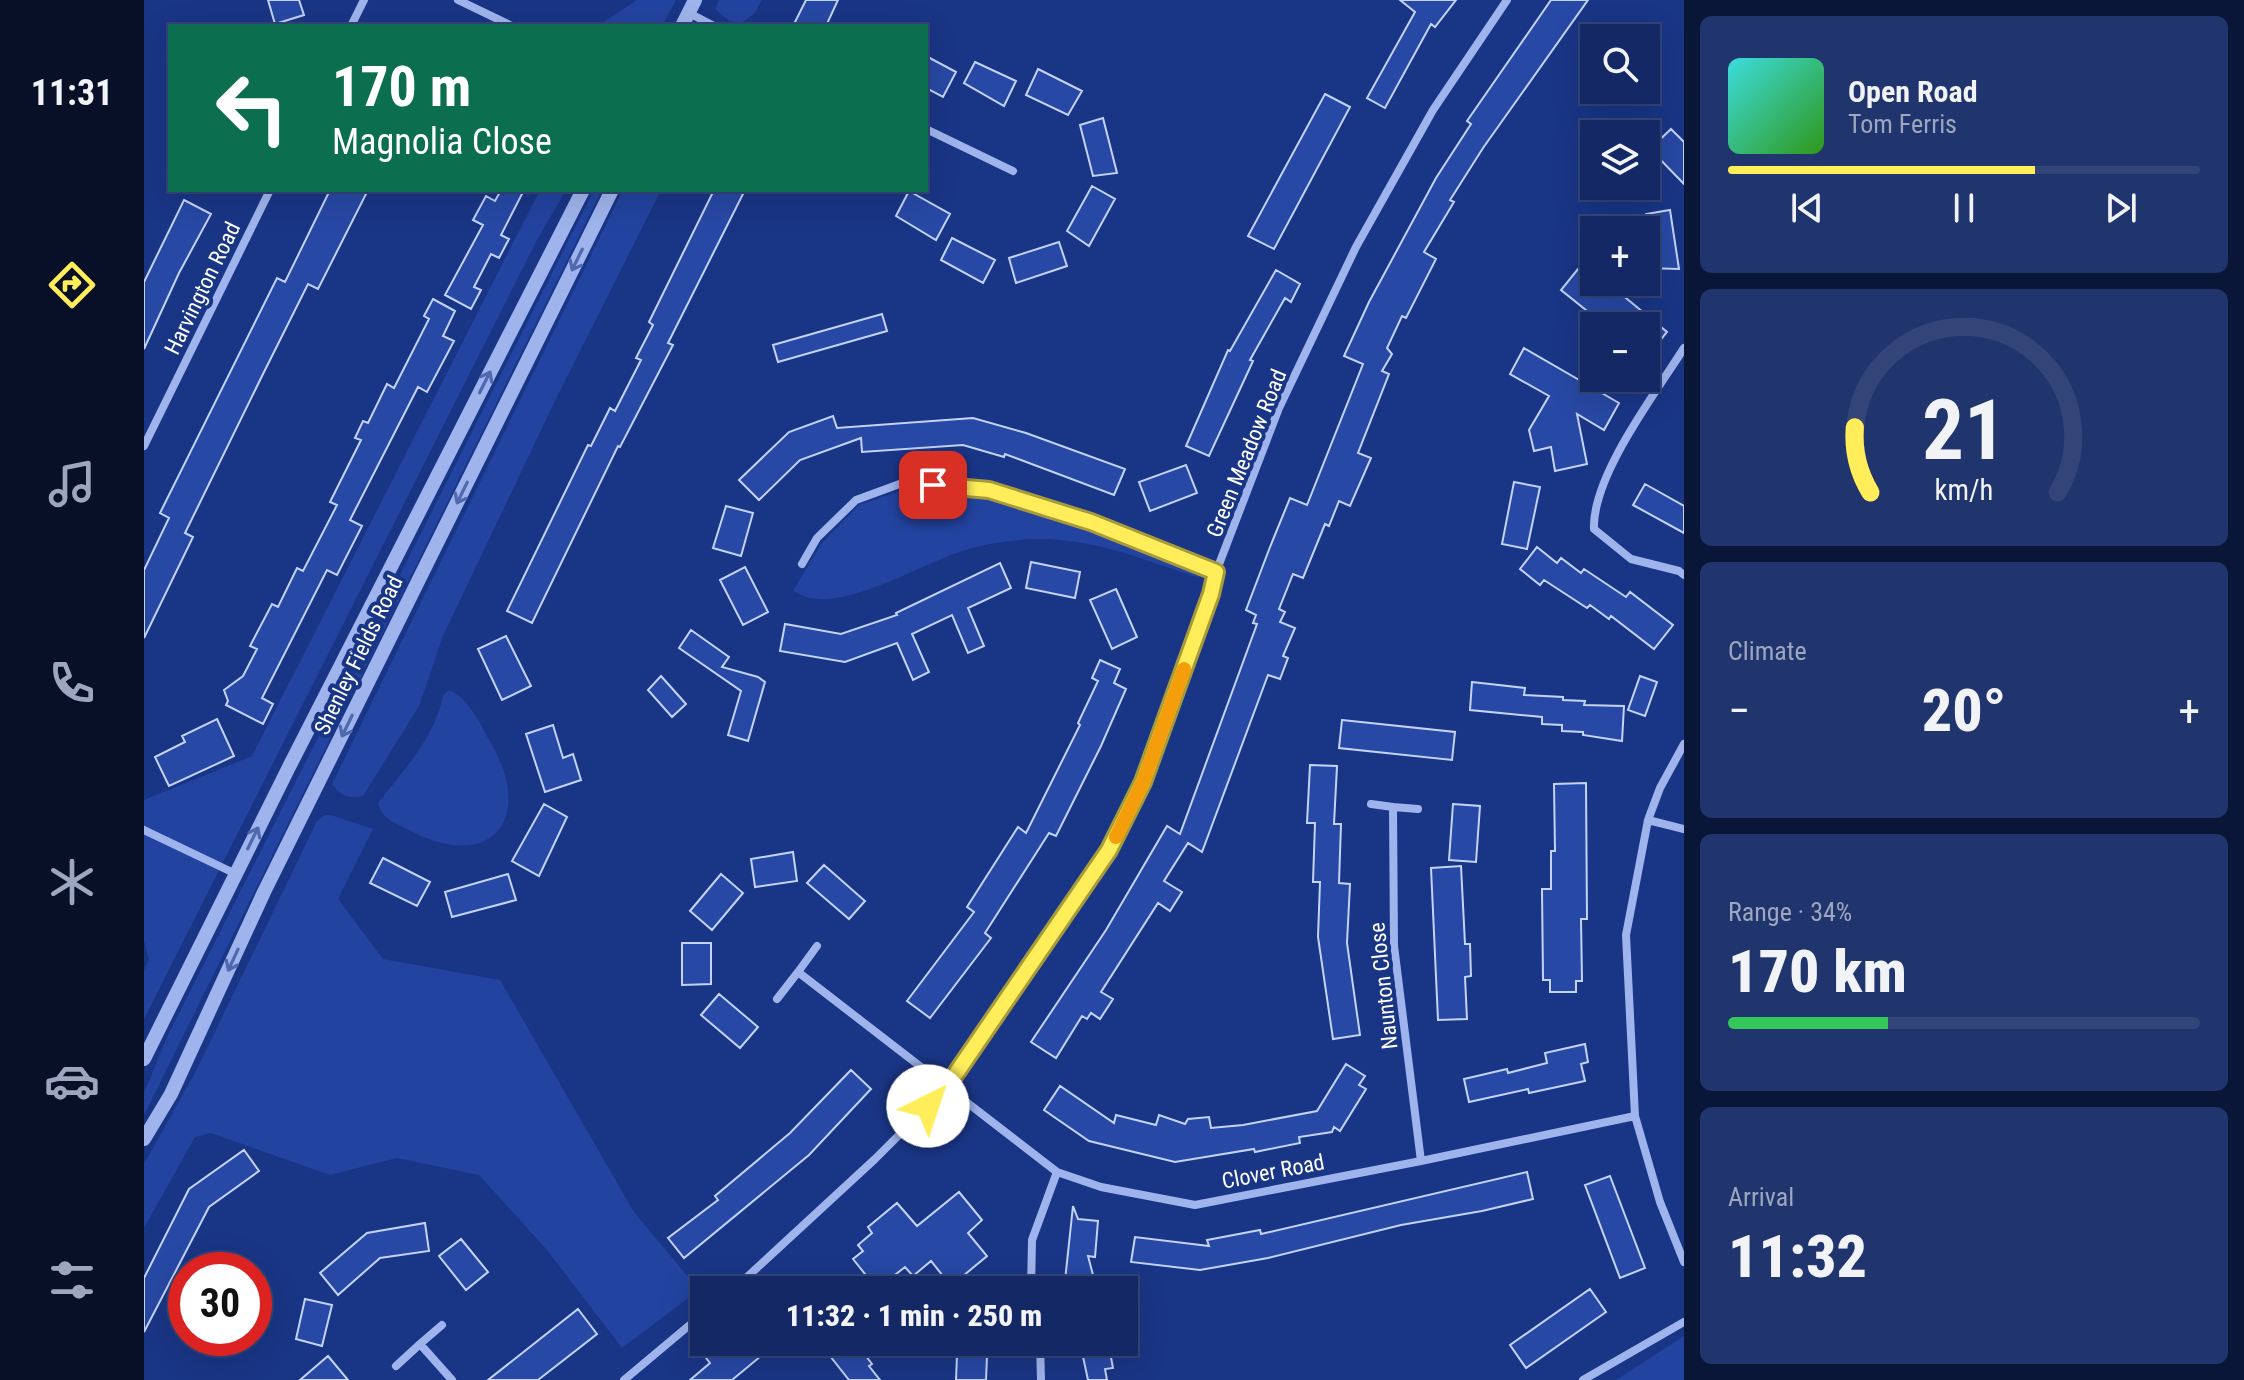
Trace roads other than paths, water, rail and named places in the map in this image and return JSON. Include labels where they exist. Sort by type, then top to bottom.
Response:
[{"type":"street","points":[[352,24],[364,0]]},
{"type":"street","points":[[458,0],[508,24]]},
{"type":"street","name":"Green Meadow Road","points":[[748,1276],[875,1159],[946,1088],[1109,850],[1143,782],[1211,594],[1216,572],[1279,408],[1356,247],[1433,110],[1507,0]]},
{"type":"street","points":[[689,13],[710,24]]},
{"type":"street","points":[[928,130],[1013,171]]},
{"type":"street","name":"Harvington Road","points":[[144,446],[269,192]]},
{"type":"street","name":"Shenley Fields Road","points":[[144,1059],[582,192]]},
{"type":"street","name":"Shenley Fields Road","points":[[144,1139],[171,1094],[264,892],[611,192]]},
{"type":"street","points":[[1684,348],[1611,465],[1594,513],[1594,529],[1631,559],[1684,575]]},
{"type":"street","points":[[802,564],[817,538],[856,500],[905,482],[989,490],[1091,522],[1216,572]]},
{"type":"street","points":[[1684,744],[1660,788],[1648,820],[1626,935],[1635,1116],[1660,1202],[1684,1262]]},
{"type":"street","points":[[1371,804],[1418,809]]},
{"type":"street","name":"Naunton Close","points":[[1393,807],[1394,946],[1421,1161]]},
{"type":"street","points":[[1648,820],[1684,829]]},
{"type":"street","points":[[144,830],[236,874]]},
{"type":"street","points":[[777,999],[817,946]]},
{"type":"street","name":"Clover Road","points":[[798,972],[1057,1172],[1101,1187],[1195,1205],[1635,1116]]},
{"type":"street","points":[[1031,1276],[1032,1240],[1057,1172]]},
{"type":"street","points":[[1583,1380],[1684,1322]]},
{"type":"street","points":[[396,1366],[442,1325]]},
{"type":"street","points":[[624,1380],[690,1325]]},
{"type":"street","points":[[420,1344],[452,1380]]},
{"type":"street","points":[[1040,1356],[1041,1380]]}]
